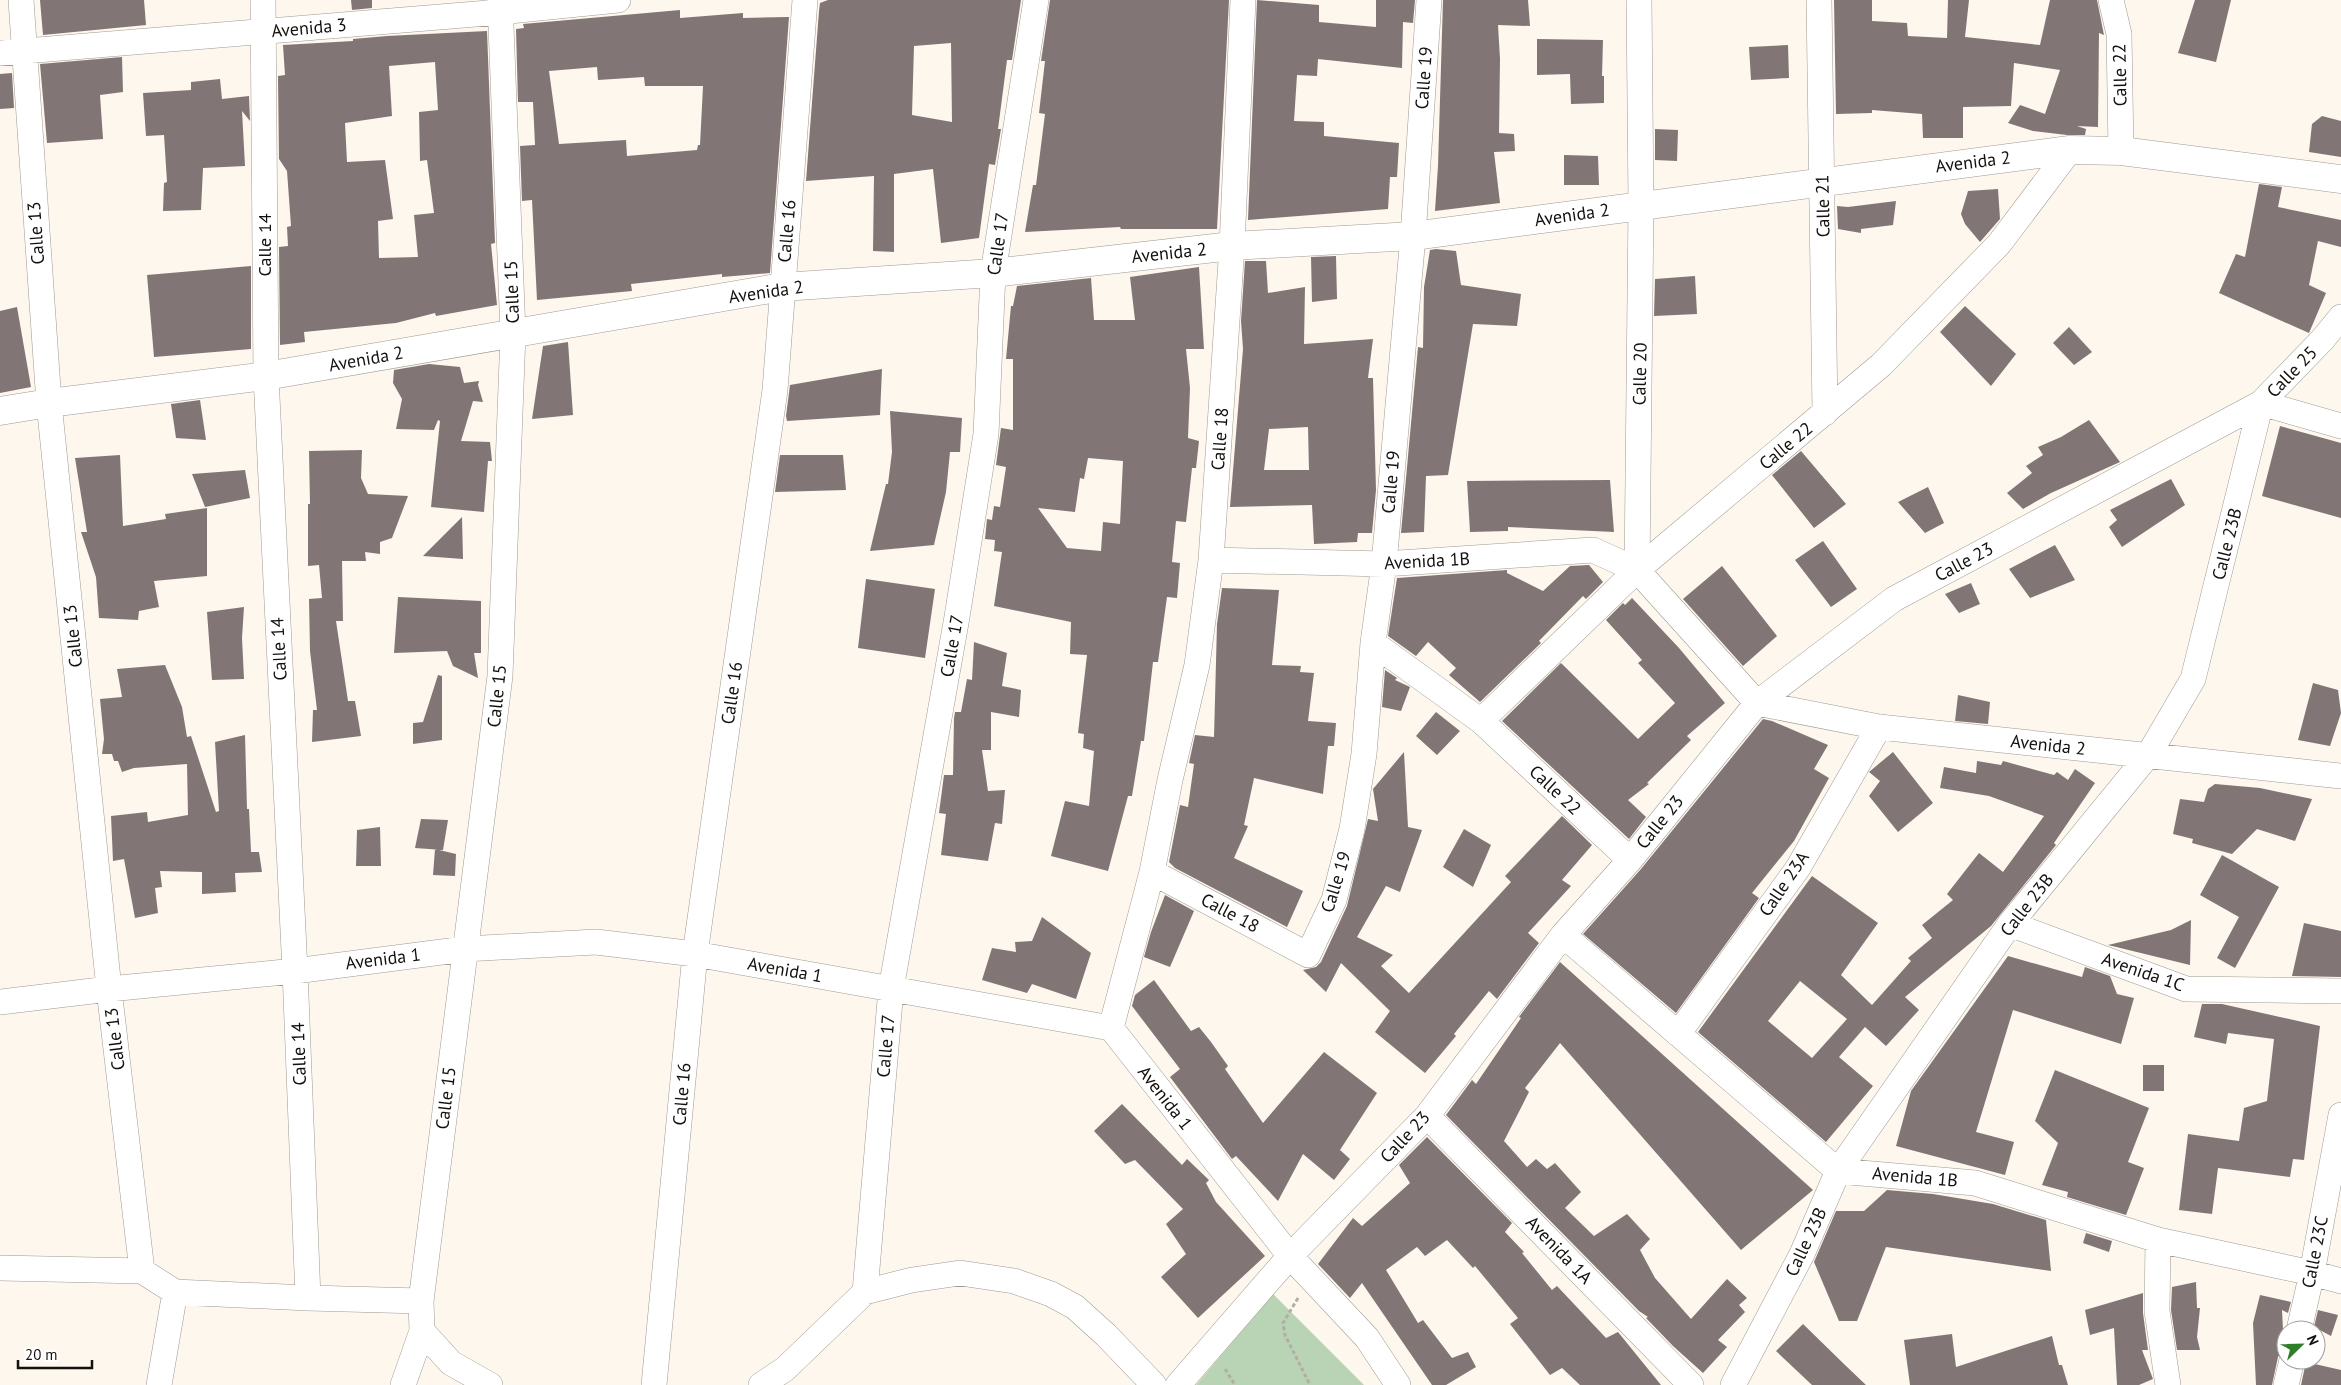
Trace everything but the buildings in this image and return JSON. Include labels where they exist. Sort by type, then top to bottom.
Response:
[{"type":"street","name":"Calle 13","points":[[21,0],[12,52],[109,989],[142,1271]]},
{"type":"street","name":"Calle 14","points":[[263,0],[266,376],[295,971],[308,1298]]},
{"type":"street","name":"Avenida 3","points":[[12,52],[264,31],[500,6],[618,0]]},
{"type":"street","name":"Calle 16","points":[[654,1385],[695,954],[775,390],[805,0]]},
{"type":"street","name":"Calle 17","points":[[865,1292],[891,989],[957,617],[986,434],[993,273],[1036,0]]},
{"type":"street","name":"Calle 18","points":[[1111,1028],[1152,872],[1170,780],[1197,665],[1211,560],[1232,246],[1243,0]]},
{"type":"street","name":"Calle 19","points":[[1308,955],[1334,900],[1352,829],[1364,754],[1373,643],[1384,564],[1413,236],[1430,0]]},
{"type":"street","name":"Calle 20","points":[[1638,570],[1641,205],[1640,0]]},
{"type":"street","name":"Calle 21","points":[[1819,0],[1825,413]]},
{"type":"street","name":"Calle 22","points":[[2111,0],[2119,34],[2121,151]]},
{"type":"street","name":"Calle 15","points":[[403,1385],[422,1330],[421,1301],[464,948],[500,676],[513,334],[500,6]]},
{"type":"street","name":"Avenida 2","points":[[0,412],[49,403],[266,376],[782,287],[993,273],[1232,246],[1413,236],[2070,150],[2121,151],[2341,179]]},
{"type":"street","name":"Calle 22","points":[[1481,721],[1638,570],[1881,365],[1998,244],[2070,150]]},
{"type":"street","name":"Calle 25","points":[[2261,403],[2323,340],[2341,317]]},
{"type":"street","points":[[2261,403],[2341,426]]},
{"type":"street","name":"Calle 23","points":[[1178,1385],[1290,1256],[1427,1116],[1563,935],[1630,860],[1758,703],[1894,599],[2261,403]]},
{"type":"street","name":"Calle 23B","points":[[1734,1385],[1802,1254],[1838,1171],[2010,924],[2149,754],[2194,678],[2261,403]]},
{"type":"street","name":"Avenida 1B","points":[[1211,560],[1384,564],[1593,550],[1638,570]]},
{"type":"street","points":[[1638,570],[1758,703]]},
{"type":"street","name":"Calle 22","points":[[1373,643],[1481,721],[1630,860]]},
{"type":"street","name":"Avenida 2","points":[[1758,703],[1879,727],[2080,749],[2149,754],[2341,776]]},
{"type":"street","name":"Calle 23A","points":[[1678,1034],[1798,868],[1879,727]]},
{"type":"street","name":"Calle 18","points":[[1152,872],[1308,955]]},
{"type":"street","name":"Avenida 1C","points":[[2010,924],[2186,989],[2341,991]]},
{"type":"street","points":[[1563,935],[1838,1171]]},
{"type":"street","name":"Avenida 1","points":[[0,1002],[109,989],[295,971],[464,948],[596,942],[695,954],[1111,1028],[1290,1256],[1367,1338],[1398,1385]]},
{"type":"street","name":"Calle 23C","points":[[2301,1320],[2341,1115]]},
{"type":"street","name":"Avenida 1A","points":[[1427,1116],[1691,1385]]},
{"type":"street","name":"Avenida 1B","points":[[1838,1171],[1975,1183],[2158,1240],[2312,1272],[2341,1281]]},
{"type":"street","points":[[2158,1240],[2156,1311],[2168,1385]]},
{"type":"street","points":[[0,1268],[142,1271],[176,1292],[421,1301]]},
{"type":"street","points":[[761,1385],[785,1369],[865,1292],[912,1280],[960,1272],[1014,1280],[1051,1294],[1075,1307],[1106,1335],[1154,1385]]},
{"type":"street","points":[[159,1385],[176,1292]]},
{"type":"street","points":[[422,1330],[451,1363],[490,1385]]},
{"type":"street","points":[[2286,1385],[2290,1370]]},
{"type":"path","points":[[1309,1278],[1283,1323],[1285,1335],[1310,1385]]},
{"type":"green space","points":[[1273,1294],[1364,1385],[1196,1385]]}]
